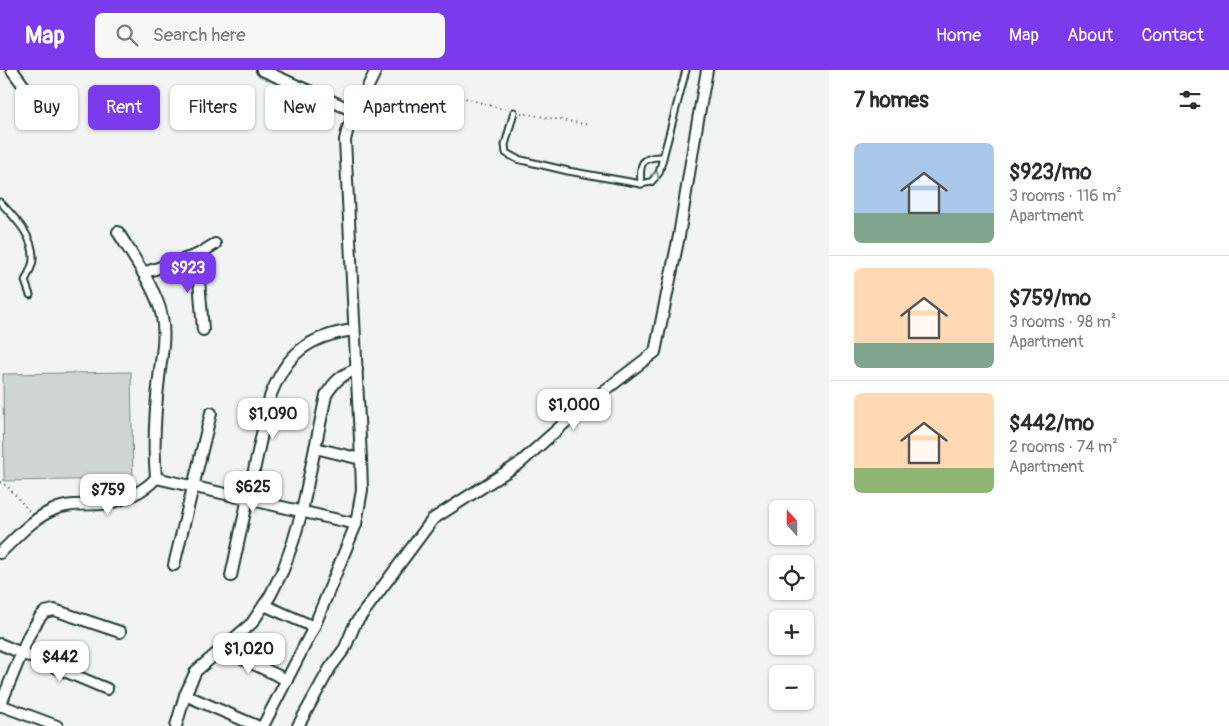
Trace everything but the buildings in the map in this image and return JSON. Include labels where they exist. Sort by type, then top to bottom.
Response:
[{"type":"street","points":[[12,70],[23,85]]},
{"type":"street","points":[[262,70],[344,107]]},
{"type":"street","points":[[369,85],[376,70]]},
{"type":"street","points":[[298,726],[330,668],[345,648],[356,624],[433,519],[520,463],[578,411],[655,352],[679,236],[707,70]]},
{"type":"street","points":[[263,726],[314,627],[356,524],[362,490],[345,140],[347,130]]},
{"type":"street","points":[[0,554],[37,520],[53,510],[70,505],[104,504],[130,496],[150,485],[156,478],[156,403],[164,331],[160,308],[143,273],[118,232]]},
{"type":"street","points":[[143,273],[197,255],[215,244]]},
{"type":"street","points":[[197,255],[203,330]]},
{"type":"street","points":[[231,576],[270,397],[278,376],[289,359],[310,344],[335,332],[354,330]]},
{"type":"street","points":[[176,726],[185,695],[196,670],[252,623],[283,570],[302,511],[326,396],[334,383],[348,372],[357,368]]},
{"type":"street","points":[[174,565],[211,413]]},
{"type":"street","points":[[315,448],[361,459]]},
{"type":"street","points":[[156,478],[356,524]]},
{"type":"street","points":[[264,605],[314,627]]},
{"type":"street","points":[[57,726],[0,706],[23,654],[29,635],[40,617],[45,612],[54,610],[120,632]]},
{"type":"street","points":[[0,644],[107,688]]},
{"type":"street","points":[[223,649],[286,680]]},
{"type":"street","points":[[185,695],[257,726]]},
{"type":"lane","points":[[514,112],[506,145],[506,153],[517,159],[568,171],[640,184],[651,182],[656,178],[663,158],[686,70]]},
{"type":"lane","points":[[640,184],[639,169],[643,161],[653,157],[663,158]]},
{"type":"lane","points":[[0,202],[19,222],[31,246],[33,260],[25,281],[30,295]]},
{"type":"path","points":[[0,482],[8,487],[37,520]]},
{"type":"shaded area","points":[[131,372],[133,479],[4,481],[3,374]]}]
